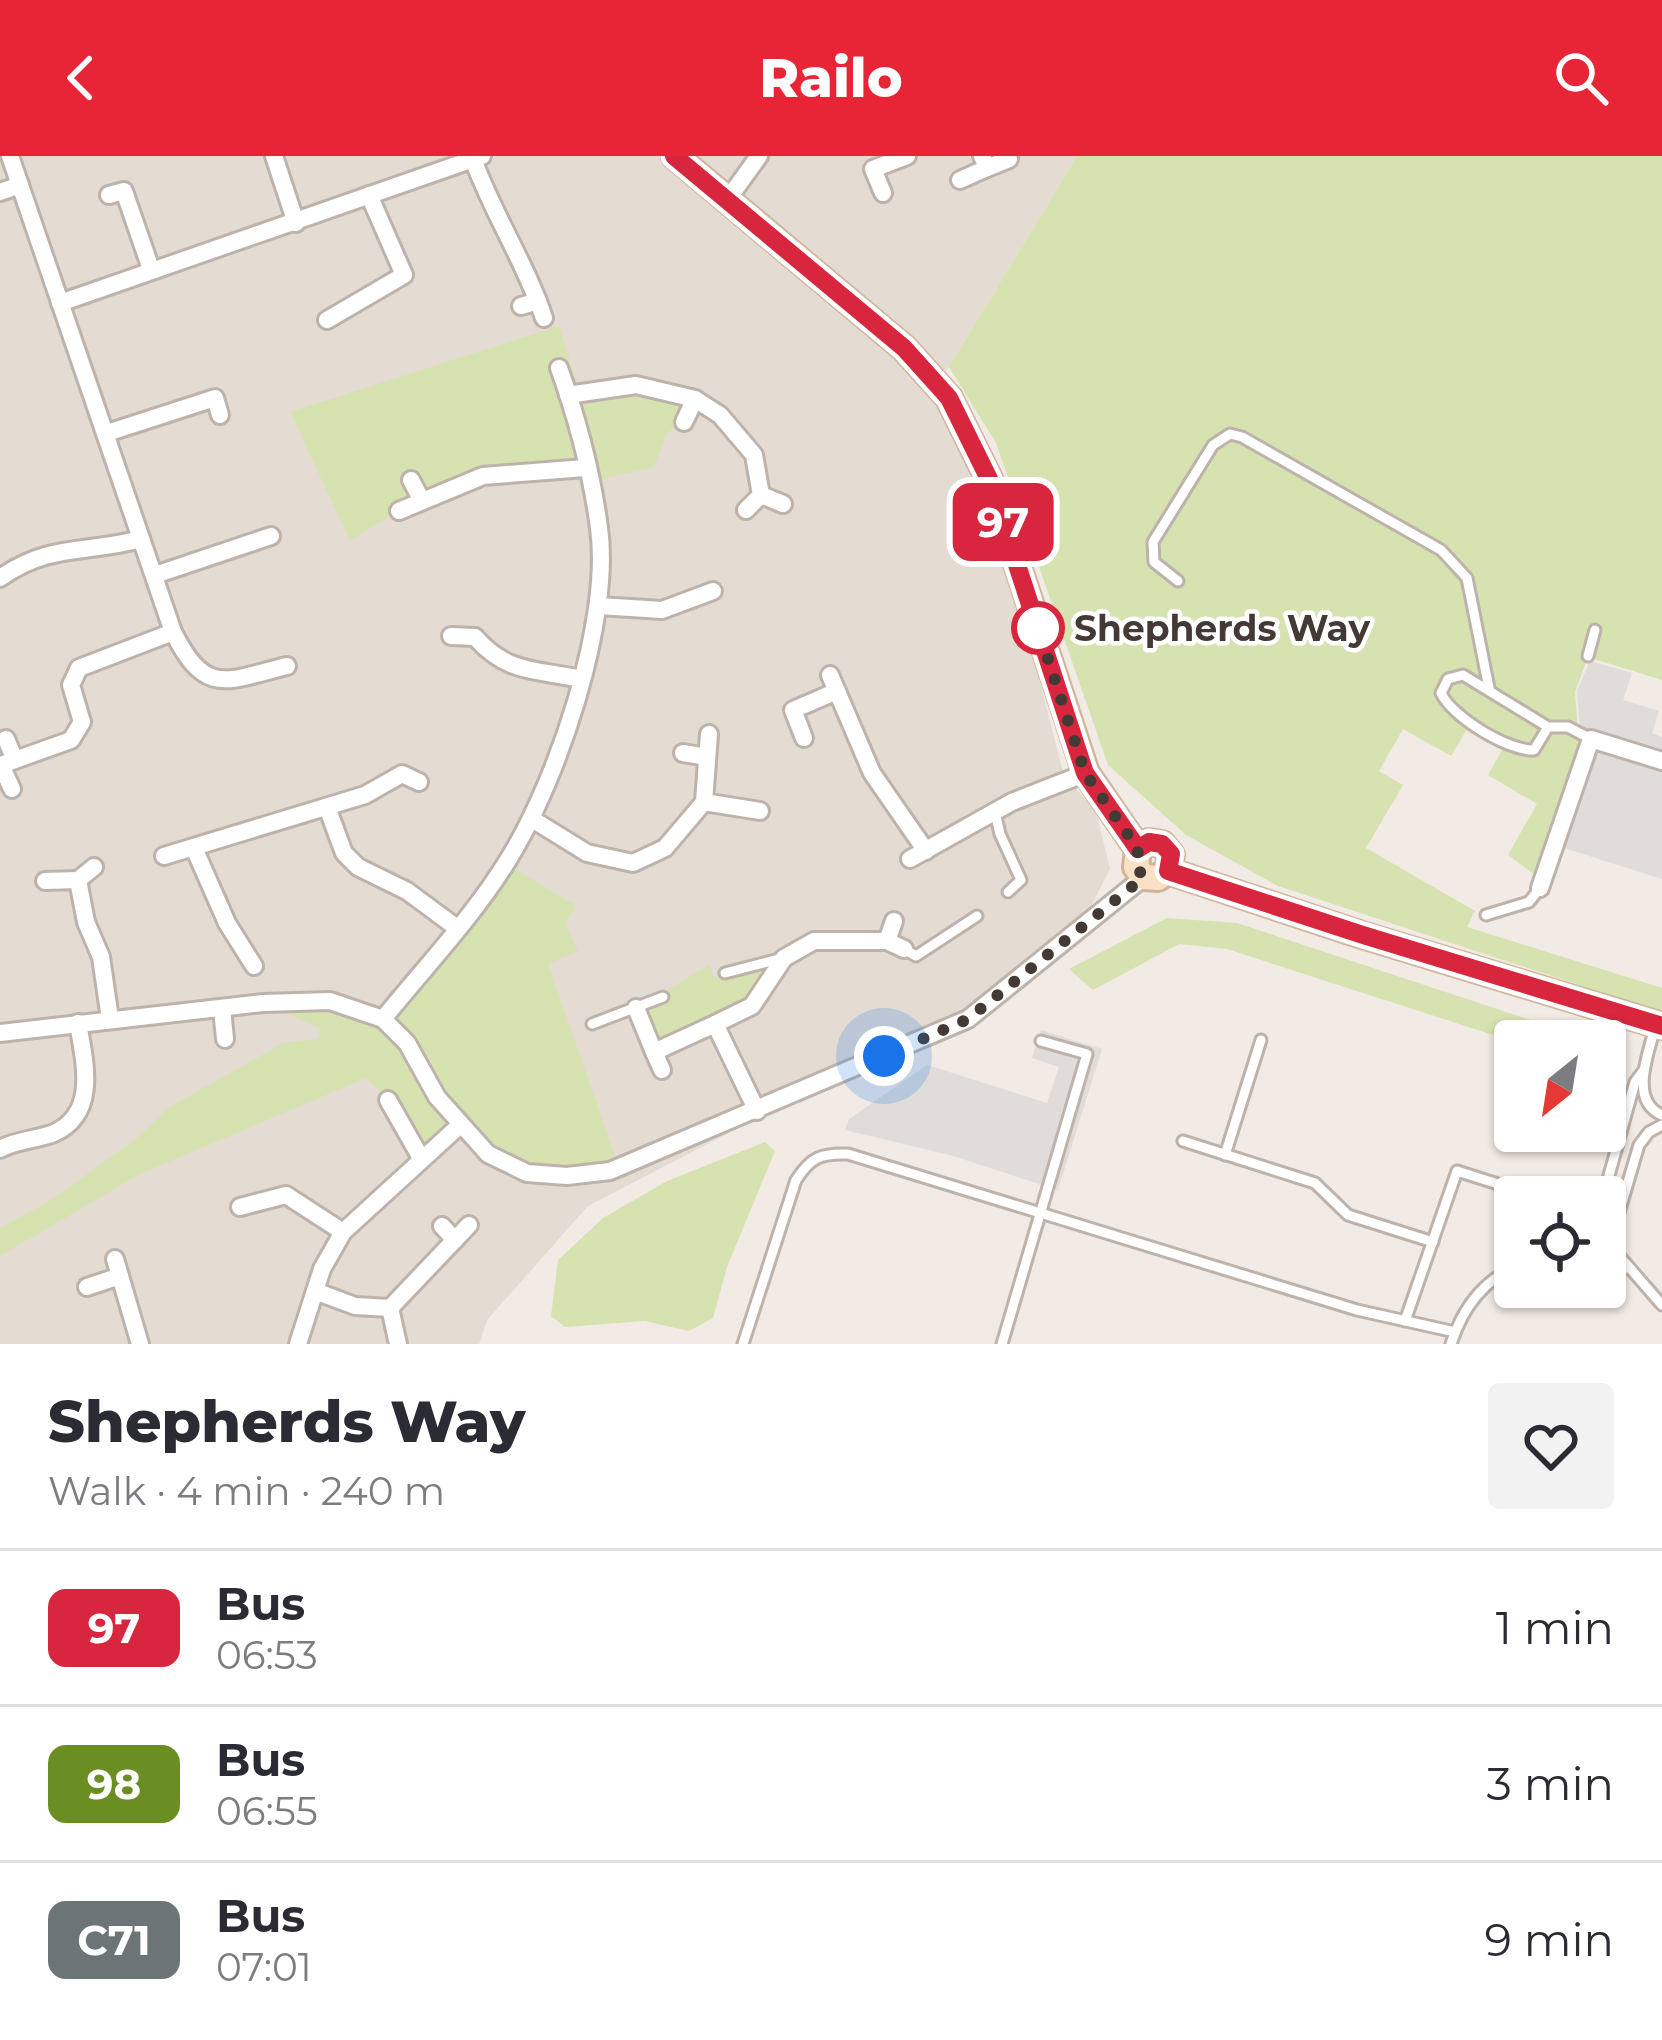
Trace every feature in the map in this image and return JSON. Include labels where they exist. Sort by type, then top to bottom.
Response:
[{"type":"street","points":[[10,156],[173,632],[189,663],[206,677],[230,680],[276,663]]},
{"type":"street","points":[[274,156],[296,223]]},
{"type":"street","points":[[0,1034],[263,1003],[330,1001],[383,1018],[407,1043],[437,1096],[488,1154],[527,1173],[567,1176],[610,1171],[968,1019],[1156,874],[1171,854],[1162,844],[1149,842],[1138,849],[1085,773],[989,479],[949,398],[904,348],[675,156]]},
{"type":"street","points":[[728,199],[759,156]]},
{"type":"street","points":[[883,193],[873,169],[907,156]]},
{"type":"street","points":[[60,303],[477,157],[487,196],[528,270],[534,308]]},
{"type":"street","points":[[960,180],[985,162],[1009,159]]},
{"type":"street","points":[[0,192],[20,185]]},
{"type":"street","points":[[125,190],[151,269]]},
{"type":"street","points":[[327,320],[404,275],[370,195]]},
{"type":"street","points":[[383,1018],[506,864],[532,819],[581,679],[598,606],[600,529],[559,368]]},
{"type":"street","points":[[568,395],[636,385],[694,399],[720,415],[754,455],[761,495]]},
{"type":"street","points":[[106,434],[214,398],[220,415]]},
{"type":"street","points":[[685,422],[694,399]]},
{"type":"street","points":[[399,511],[483,476],[585,468]]},
{"type":"street","points":[[412,479],[422,501]]},
{"type":"street","points":[[761,495],[783,504]]},
{"type":"street","points":[[746,510],[761,495]]},
{"type":"street","points":[[0,578],[22,562],[50,551],[100,550],[141,539]]},
{"type":"street","points":[[155,574],[262,539],[261,561]]},
{"type":"street","points":[[598,606],[666,616],[713,590]]},
{"type":"street","points":[[451,636],[478,630],[493,658],[530,672],[581,679]]},
{"type":"street","points":[[12,789],[1,765],[71,740],[82,722],[71,685],[79,668],[173,632]]},
{"type":"street","points":[[804,738],[793,710],[834,683],[872,773],[918,855],[995,812],[1085,773]]},
{"type":"street","points":[[532,819],[587,853],[633,863],[665,848],[704,802],[709,734]]},
{"type":"street","points":[[7,739],[15,760]]},
{"type":"street","points":[[1540,888],[1591,739],[1662,760]]},
{"type":"street","points":[[683,753],[707,757]]},
{"type":"street","points":[[164,856],[364,795],[400,766],[419,782]]},
{"type":"street","points":[[704,802],[760,812]]},
{"type":"street","points":[[327,807],[344,854],[457,928]]},
{"type":"street","points":[[194,848],[227,923],[254,966]]},
{"type":"street","points":[[45,880],[78,880],[94,868]]},
{"type":"street","points":[[1156,874],[1659,1025]]},
{"type":"street","points":[[78,880],[86,922],[101,957],[110,1019]]},
{"type":"street","points":[[654,1052],[752,1006],[784,958],[814,941],[895,945],[894,921]]},
{"type":"street","points":[[636,1007],[662,1070]]},
{"type":"street","points":[[222,1009],[225,1039]]},
{"type":"street","points":[[0,1149],[58,1132],[79,1110],[88,1082],[78,1023]]},
{"type":"street","points":[[715,1024],[757,1111]]},
{"type":"street","points":[[388,1100],[421,1158]]},
{"type":"street","points":[[298,1344],[322,1269],[343,1232],[460,1125]]},
{"type":"street","points":[[240,1207],[286,1195],[343,1232]]},
{"type":"street","points":[[390,1308],[448,1233],[469,1225]]},
{"type":"street","points":[[87,1287],[117,1268],[140,1344]]},
{"type":"street","points":[[315,1291],[355,1306],[390,1308]]},
{"type":"street","points":[[390,1308],[398,1344]]},
{"type":"lane","points":[[1178,581],[1154,562],[1154,542],[1213,446],[1229,434],[1242,437],[1441,550],[1467,578],[1489,688]]},
{"type":"lane","points":[[1588,656],[1595,630]]},
{"type":"lane","points":[[1548,727],[1534,750],[1520,751],[1449,710],[1441,693],[1448,680],[1463,675],[1548,727],[1568,728],[1591,739]]},
{"type":"lane","points":[[995,812],[1021,880],[1008,892]]},
{"type":"lane","points":[[1486,915],[1529,902],[1540,888]]},
{"type":"lane","points":[[895,945],[916,956],[977,916]]},
{"type":"lane","points":[[725,973],[784,958]]},
{"type":"lane","points":[[592,1024],[663,997]]},
{"type":"lane","points":[[1609,1176],[1635,1082],[1644,1070],[1659,1025]]},
{"type":"lane","points":[[1226,1155],[1262,1040]]},
{"type":"lane","points":[[1002,1344],[1087,1054],[1041,1041]]},
{"type":"lane","points":[[1644,1070],[1646,1100],[1653,1112],[1662,1115]]},
{"type":"lane","points":[[1662,1125],[1639,1145],[1613,1233],[1615,1251],[1662,1305]]},
{"type":"lane","points":[[1183,1141],[1315,1183],[1348,1215],[1433,1242]]},
{"type":"lane","points":[[743,1344],[796,1180],[808,1162],[823,1153],[848,1154],[1357,1310],[1455,1332]]},
{"type":"lane","points":[[1406,1321],[1457,1172],[1494,1183]]},
{"type":"lane","points":[[1451,1344],[1467,1306],[1494,1281]]},
{"type":"shaded area","points":[[0,156],[1077,156],[935,383],[989,479],[1063,773],[1096,812],[1110,869],[1089,910],[978,1003],[588,1206],[487,1320],[479,1344],[0,1344]]},
{"type":"shaded area","points":[[1590,661],[1632,673],[1623,700],[1659,711],[1652,733],[1662,737],[1662,879],[1564,848],[1598,738],[1580,730],[1577,691]]},
{"type":"shaded area","points":[[1041,1030],[1102,1049],[1058,1190],[950,1155],[845,1130],[849,1119],[927,1065],[1047,1103],[1059,1067],[1032,1058]]},
{"type":"green space","points":[[1077,156],[1662,156],[1662,680],[1588,657],[1575,692],[1578,732],[1591,739],[1545,882],[1508,855],[1537,804],[1488,775],[1502,750],[1467,729],[1451,756],[1403,729],[1379,771],[1403,785],[1366,848],[1475,911],[1467,927],[1662,988],[1662,1012],[1278,886],[1186,835],[1108,765],[996,443],[949,367]]},
{"type":"green space","points":[[559,326],[580,393],[636,385],[695,399],[684,422],[667,433],[654,467],[589,482],[585,469],[483,476],[399,511],[350,540],[290,412]]},
{"type":"green space","points":[[506,864],[576,906],[565,923],[578,951],[548,964],[619,1167],[527,1173],[460,1125],[421,1158],[388,1100],[366,1078],[140,1174],[0,1256],[0,1228],[53,1199],[137,1138],[168,1108],[283,1043],[319,1039],[320,1028],[263,1003],[304,1000],[383,1018]]},
{"type":"green space","points":[[1167,918],[1237,923],[1530,1020],[1494,1020],[1494,1035],[1227,949],[1179,944],[1093,990],[1069,969]]},
{"type":"green space","points":[[784,958],[752,1006],[654,1052],[636,1008],[710,965],[714,978]]},
{"type":"green space","points":[[765,1142],[775,1151],[727,1267],[713,1318],[689,1331],[645,1321],[565,1327],[551,1316],[558,1260],[603,1218],[667,1181]]},
{"type":"bus line","name":"97","points":[[674,156],[904,348],[949,398],[989,479],[1085,773],[1138,849],[1149,842],[1162,844],[1171,854],[1168,871],[1662,1026]]},
{"type":"place","name":"Shepherds Way","points":[[1038,628]]},
{"type":"route","points":[[884,1056],[968,1019],[1144,877],[1136,867],[1138,849],[1124,823],[1085,773],[1038,628]]}]
